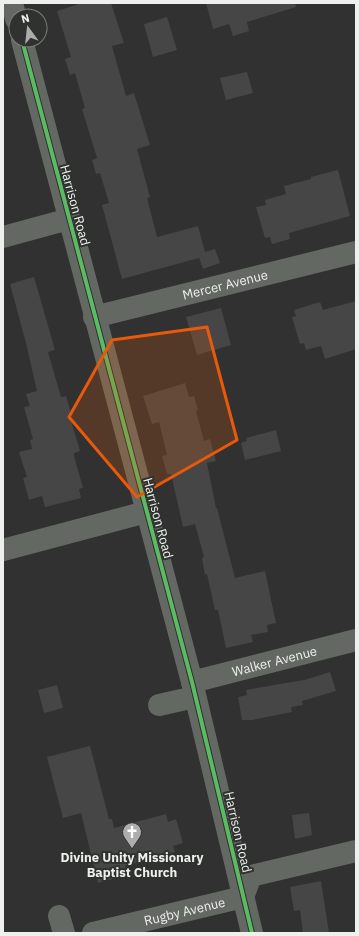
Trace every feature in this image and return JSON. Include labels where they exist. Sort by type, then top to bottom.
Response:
[{"type":"street","name":"Harrison Road","points":[[24,48],[94,317],[194,690],[252,933]]},
{"type":"street","points":[[3,236],[69,219]]},
{"type":"street","name":"Mercer Avenue","points":[[94,317],[356,252]]},
{"type":"street","points":[[3,550],[146,512]]},
{"type":"street","name":"Walker Avenue","points":[[159,705],[194,690],[356,640]]},
{"type":"street","name":"Rugby Avenue","points":[[93,933],[243,896],[251,876],[356,852]]},
{"type":"highlighted area","points":[[207,327],[237,440],[137,497],[69,417],[112,340]]},
{"type":"building","points":[[82,3],[111,3],[124,43],[112,46],[126,96],[134,93],[150,145],[137,149],[150,197],[147,198],[157,237],[198,226],[205,252],[215,249],[220,263],[203,269],[199,258],[122,279],[102,205],[109,203],[100,173],[96,174],[92,160],[97,158],[82,109],[85,108],[75,73],[70,75],[65,59],[71,57],[57,11]]},
{"type":"building","points":[[206,3],[295,3],[296,7],[247,22],[249,31],[233,36],[229,24],[213,29]]},
{"type":"building","points":[[167,17],[177,50],[153,57],[144,24]]},
{"type":"building","points":[[247,72],[253,93],[226,100],[220,78]]},
{"type":"building","points":[[338,170],[350,216],[289,233],[290,239],[272,244],[270,237],[265,238],[256,207],[266,205],[265,200],[286,194],[284,186]]},
{"type":"building","points":[[34,277],[55,350],[48,352],[61,397],[66,396],[71,413],[69,414],[80,451],[74,453],[74,456],[83,488],[79,489],[81,498],[45,507],[42,496],[29,500],[23,478],[27,477],[19,452],[32,449],[30,440],[33,439],[24,407],[30,406],[26,394],[37,391],[10,284]]},
{"type":"building","points":[[356,301],[356,349],[325,359],[321,346],[306,350],[304,343],[300,344],[292,317],[296,316],[294,310],[320,302],[323,310]]},
{"type":"building","points":[[221,308],[231,345],[197,355],[186,317]]},
{"type":"building","points":[[185,383],[189,397],[194,396],[198,410],[196,411],[204,441],[210,439],[216,461],[207,463],[216,508],[235,578],[265,571],[276,623],[267,625],[268,632],[251,635],[253,642],[226,648],[218,610],[215,610],[207,574],[205,575],[202,558],[204,557],[195,524],[183,527],[171,474],[167,474],[162,456],[167,455],[159,422],[152,424],[143,396]]},
{"type":"building","points":[[276,430],[281,451],[245,460],[241,443],[247,441],[246,438]]},
{"type":"building","points":[[330,672],[336,691],[302,701],[303,705],[291,707],[292,712],[252,720],[242,720],[238,697],[247,695],[246,690],[304,680]]},
{"type":"building","points":[[57,685],[63,708],[44,713],[38,690]]},
{"type":"building","points":[[90,746],[109,819],[112,819],[114,828],[166,814],[168,822],[176,819],[183,843],[173,846],[175,852],[125,866],[127,875],[98,883],[81,813],[63,818],[47,757]]},
{"type":"building","points":[[309,813],[312,835],[295,839],[292,815]]},
{"type":"building","points":[[321,881],[329,933],[303,933],[300,910],[294,911],[290,887]]},
{"type":"cycle path","points":[[24,48],[192,682],[252,933]]},
{"type":"place","name":"Divine Unity Missionary Baptist Church","points":[[132,849]]}]
